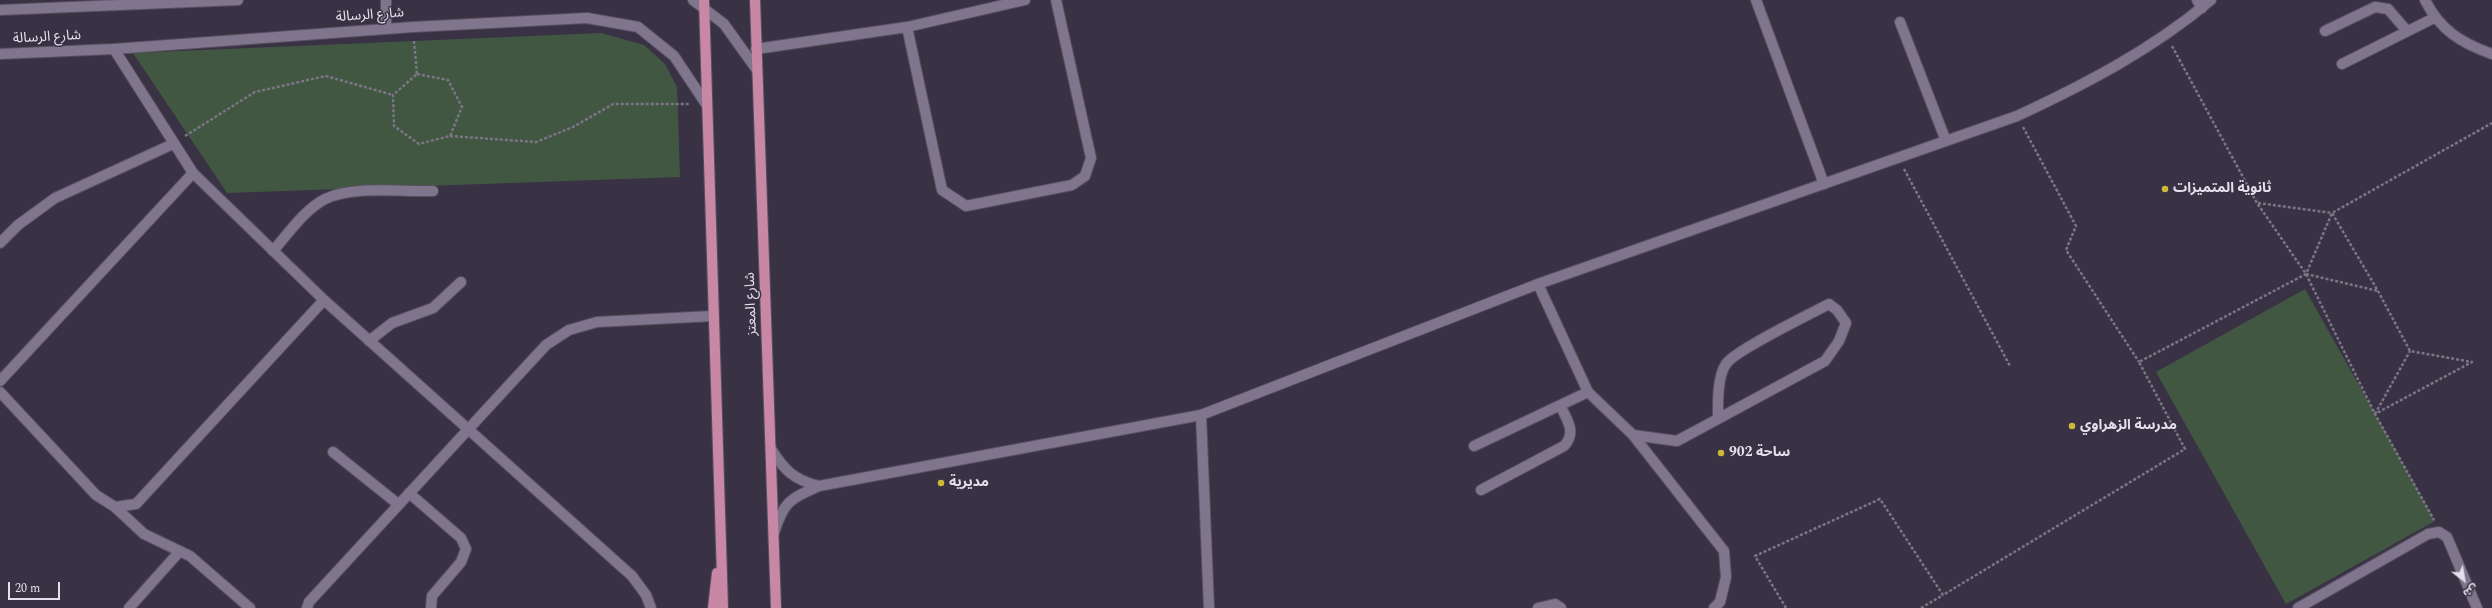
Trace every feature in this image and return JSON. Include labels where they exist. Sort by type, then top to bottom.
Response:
[{"type":"main road","name":"شارع المعتز","points":[[754,0],[776,608]]},
{"type":"main road","points":[[704,4],[723,608]]},
{"type":"main road","points":[[713,608],[721,539]]},
{"type":"street","points":[[0,10],[238,0]]},
{"type":"street","points":[[386,0],[386,29]]},
{"type":"street","points":[[694,0],[704,4],[724,24],[757,70]]},
{"type":"street","points":[[756,48],[907,27],[1025,0]]},
{"type":"street","points":[[907,27],[942,190],[966,206],[1072,185],[1085,176],[1091,158],[1056,0]]},
{"type":"street","points":[[1756,0],[1824,184]]},
{"type":"street","points":[[774,532],[781,510],[798,495],[819,486],[1201,415],[1538,284],[2017,116],[2083,85],[2166,35],[2200,4],[2211,0]]},
{"type":"street","points":[[2425,0],[2434,18],[2467,45],[2492,54]]},
{"type":"street","points":[[2324,32],[2375,7],[2388,9],[2407,31]]},
{"type":"street","name":"شارع الرسالة","points":[[0,54],[114,49],[413,27],[587,18],[638,27],[674,56],[706,104]]},
{"type":"street","points":[[2342,64],[2434,18]]},
{"type":"street","points":[[1900,22],[1946,141]]},
{"type":"street","points":[[114,49],[173,144],[193,173],[324,300],[632,576],[646,595],[650,608]]},
{"type":"street","points":[[0,243],[18,225],[55,198],[173,144]]},
{"type":"street","points":[[0,381],[193,173]]},
{"type":"street","points":[[273,251],[307,214],[324,200],[344,192],[433,192]]},
{"type":"street","points":[[369,341],[392,323],[433,308],[461,282]]},
{"type":"street","points":[[1538,284],[1588,392],[1633,435],[1724,551],[1726,577],[1720,602],[1714,608]]},
{"type":"street","points":[[115,507],[136,504],[324,300]]},
{"type":"street","points":[[1633,435],[1677,441],[1825,362],[1839,341],[1846,323],[1837,310],[1829,304],[1745,350],[1726,364],[1718,395],[1718,419]]},
{"type":"street","points":[[307,608],[309,602],[398,504],[546,345],[569,330],[597,322],[713,316]]},
{"type":"street","points":[[0,392],[96,496],[115,507],[144,534],[158,543],[190,556],[250,608]]},
{"type":"street","points":[[1474,446],[1588,392]]},
{"type":"street","points":[[1481,490],[1564,446],[1570,440],[1572,429],[1560,405]]},
{"type":"street","points":[[1201,415],[1209,608]]},
{"type":"street","points":[[771,449],[783,468],[804,482],[819,486]]},
{"type":"street","points":[[333,452],[398,504]]},
{"type":"street","points":[[408,493],[461,538],[466,549],[461,562],[432,596],[431,608]]},
{"type":"street","points":[[2298,608],[2428,534],[2439,532],[2447,537],[2477,608]]},
{"type":"street","points":[[129,608],[180,551]]},
{"type":"street","points":[[1538,608],[1555,604],[1561,608]]},
{"type":"path","points":[[413,27],[417,74]]},
{"type":"path","points":[[2166,35],[2257,203],[2306,274],[2375,414],[2435,521]]},
{"type":"path","points":[[417,74],[448,80],[462,107],[450,136]]},
{"type":"path","points":[[393,95],[417,74]]},
{"type":"path","points":[[173,144],[255,92],[276,87],[326,76],[393,95]]},
{"type":"path","points":[[393,95],[394,126],[419,144],[450,136],[536,142],[573,126],[613,104],[706,104]]},
{"type":"path","points":[[1921,608],[2186,449],[2139,362],[2066,250],[2076,226],[2017,116]]},
{"type":"path","points":[[2257,203],[2332,213],[2492,123]]},
{"type":"path","points":[[1898,158],[2010,366]]},
{"type":"path","points":[[2139,362],[2306,274],[2332,213]]},
{"type":"path","points":[[2332,213],[2378,291],[2410,350]]},
{"type":"path","points":[[2306,274],[2378,291]]},
{"type":"path","points":[[2375,414],[2472,362],[2410,350]]},
{"type":"path","points":[[2375,414],[2410,350]]},
{"type":"path","points":[[1786,608],[1755,556],[1880,499],[1943,595]]},
{"type":"green space","points":[[601,33],[644,45],[665,64],[677,87],[680,177],[227,193],[133,53]]},
{"type":"green space","points":[[2305,289],[2435,521],[2286,604],[2156,372]]},
{"type":"place","name":"ثانوية المتميزات","points":[[2165,189]]},
{"type":"place","name":"مدرسة الزهراوي","points":[[2072,426]]},
{"type":"place","name":"ساحة 902","points":[[1721,453]]},
{"type":"place","name":"مديرية","points":[[941,483]]}]
